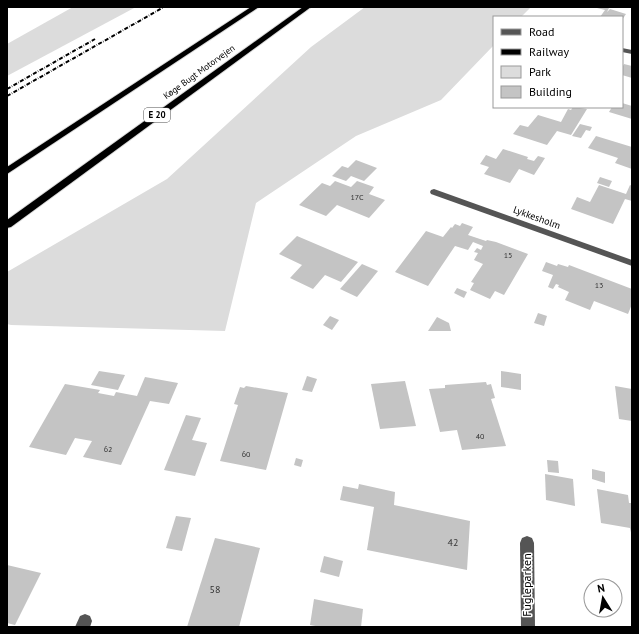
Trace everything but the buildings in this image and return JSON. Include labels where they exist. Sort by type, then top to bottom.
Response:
[{"type":"highway","points":[[7,170],[256,7]]},
{"type":"highway","name":"Køge Bugt Motorvejen","points":[[7,225],[245,50],[308,7]]},
{"type":"street","points":[[623,50],[632,52]]},
{"type":"street","name":"Lykkesholm","points":[[434,192],[632,263]]},
{"type":"street","name":"Fugleparken","points":[[527,543],[528,627]]},
{"type":"green space","points":[[73,7],[136,7],[7,76],[7,44]]},
{"type":"green space","points":[[365,7],[531,7],[522,16],[493,16],[493,46],[441,100],[356,136],[256,203],[225,331],[7,324],[7,272],[167,179],[311,47]]},
{"type":"railway","points":[[7,96],[164,7]]},
{"type":"railway","points":[[7,89],[95,39]]}]
